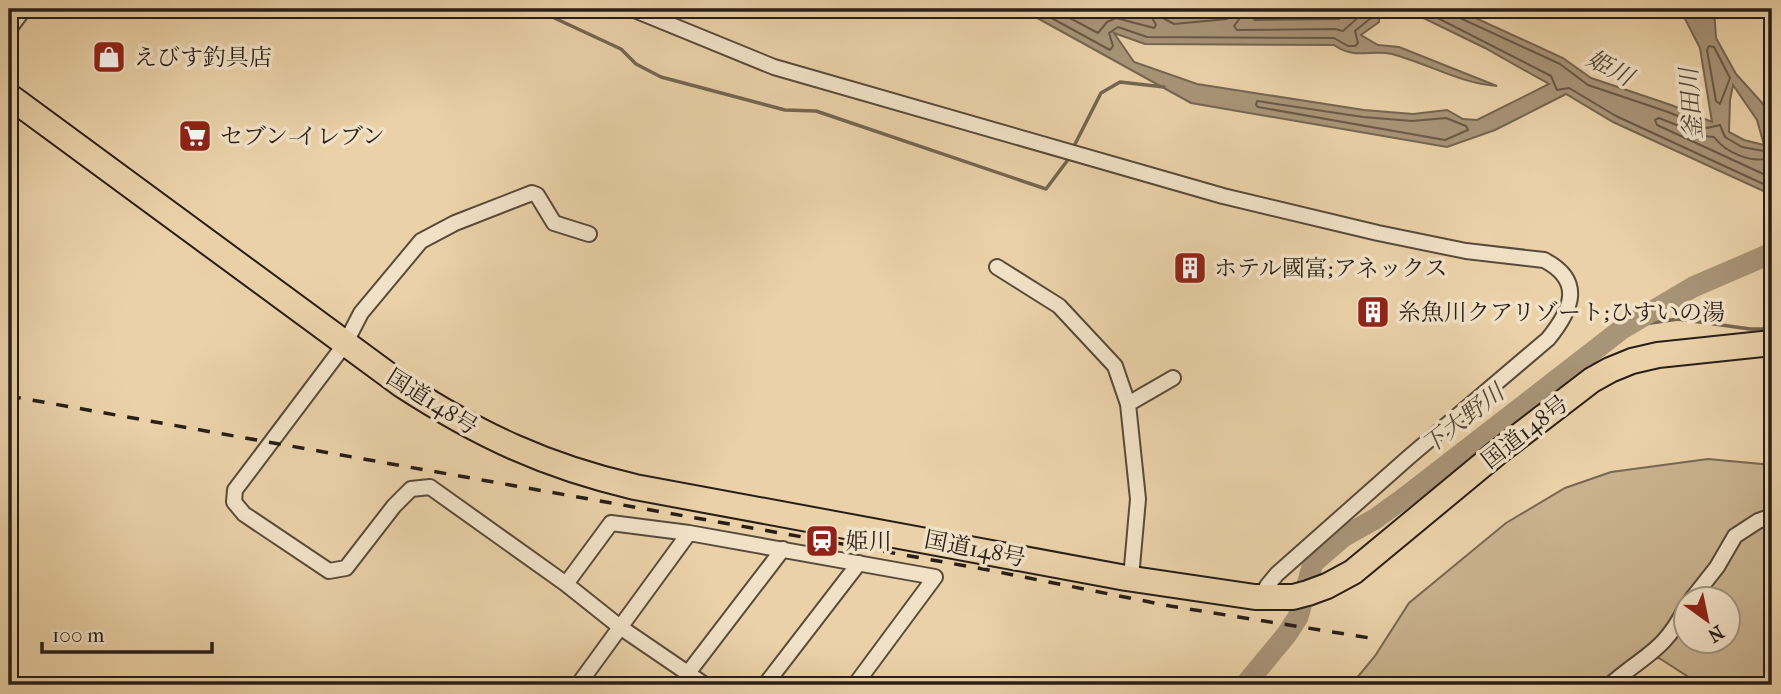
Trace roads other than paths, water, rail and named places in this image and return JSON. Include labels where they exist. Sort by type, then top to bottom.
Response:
[{"type":"highway","name":"国道148号","points":[[9,96],[345,344],[446,414],[483,435],[553,464],[593,478],[635,487],[1131,578],[1268,598],[1304,594],[1353,572],[1498,452],[1592,380],[1610,370],[1632,360],[1658,355],[1772,343]]},
{"type":"street","points":[[9,29],[24,9]]},
{"type":"street","points":[[632,9],[774,66],[1211,193],[1378,233],[1466,251],[1544,260],[1554,265],[1564,275],[1571,297],[1563,321],[1548,339],[1277,574],[1267,586],[1268,598]]},
{"type":"street","points":[[589,234],[554,223],[537,195],[532,193],[455,223],[421,241],[361,313],[345,344],[235,490],[234,502],[244,514],[329,571],[346,568],[394,506],[411,489],[430,488],[705,685]]},
{"type":"street","points":[[997,267],[1059,306],[1115,366],[1128,404],[1138,499],[1131,578]]},
{"type":"street","points":[[1128,404],[1173,378]]},
{"type":"street","points":[[1702,586],[1735,536],[1758,521],[1772,516]]},
{"type":"street","points":[[566,584],[611,523],[690,533],[935,577],[855,685]]},
{"type":"street","points":[[578,685],[690,533]]},
{"type":"street","points":[[688,673],[783,549]]},
{"type":"street","points":[[765,685],[859,563]]},
{"type":"street","points":[[1610,685],[1665,642],[1672,632]]},
{"type":"water","points":[[1021,9],[1161,9],[1175,17],[1228,12],[1233,9],[1380,9],[1379,22],[1361,35],[1378,45],[1399,47],[1497,86],[1470,81],[1392,54],[1349,52],[1334,45],[1145,44],[1114,33],[1134,62],[1197,84],[1364,110],[1413,114],[1447,110],[1463,119],[1477,120],[1549,84],[1485,48],[1405,9],[1456,9],[1563,58],[1591,78],[1712,122],[1700,48],[1680,9],[1714,9],[1716,38],[1736,74],[1764,105],[1772,146],[1772,195],[1613,122],[1566,94],[1495,130],[1447,147],[1191,103]],"holes":[[[1733,85],[1757,120],[1764,145],[1744,140],[1729,132]]]},
{"type":"waterway","points":[[535,9],[621,49],[636,64],[661,77],[785,110],[816,111],[1046,189],[1067,161]]},
{"type":"waterway","points":[[1075,144],[1101,93],[1120,82],[1164,87]]},
{"type":"waterway","name":"下大野川","points":[[1245,685],[1298,617],[1313,563],[1343,537],[1404,498],[1622,329],[1693,287],[1772,253]]},
{"type":"waterway","points":[[1624,327],[1678,319],[1750,329],[1772,329]]},
{"type":"railway","points":[[9,396],[983,569],[1170,606],[1370,638]]},
{"type":"place","name":"えびす釣具店","points":[[109,57]]},
{"type":"place","name":"セブン-イレブン","points":[[195,136]]},
{"type":"place","name":"ホテル國富;アネックス","points":[[1190,268]]},
{"type":"place","name":"糸魚川クアリゾート;ひすいの湯","points":[[1373,312]]},
{"type":"place","name":"姫川","points":[[822,541]]},
{"type":"water label","name":"釜田川","points":[[1691,104]]}]
